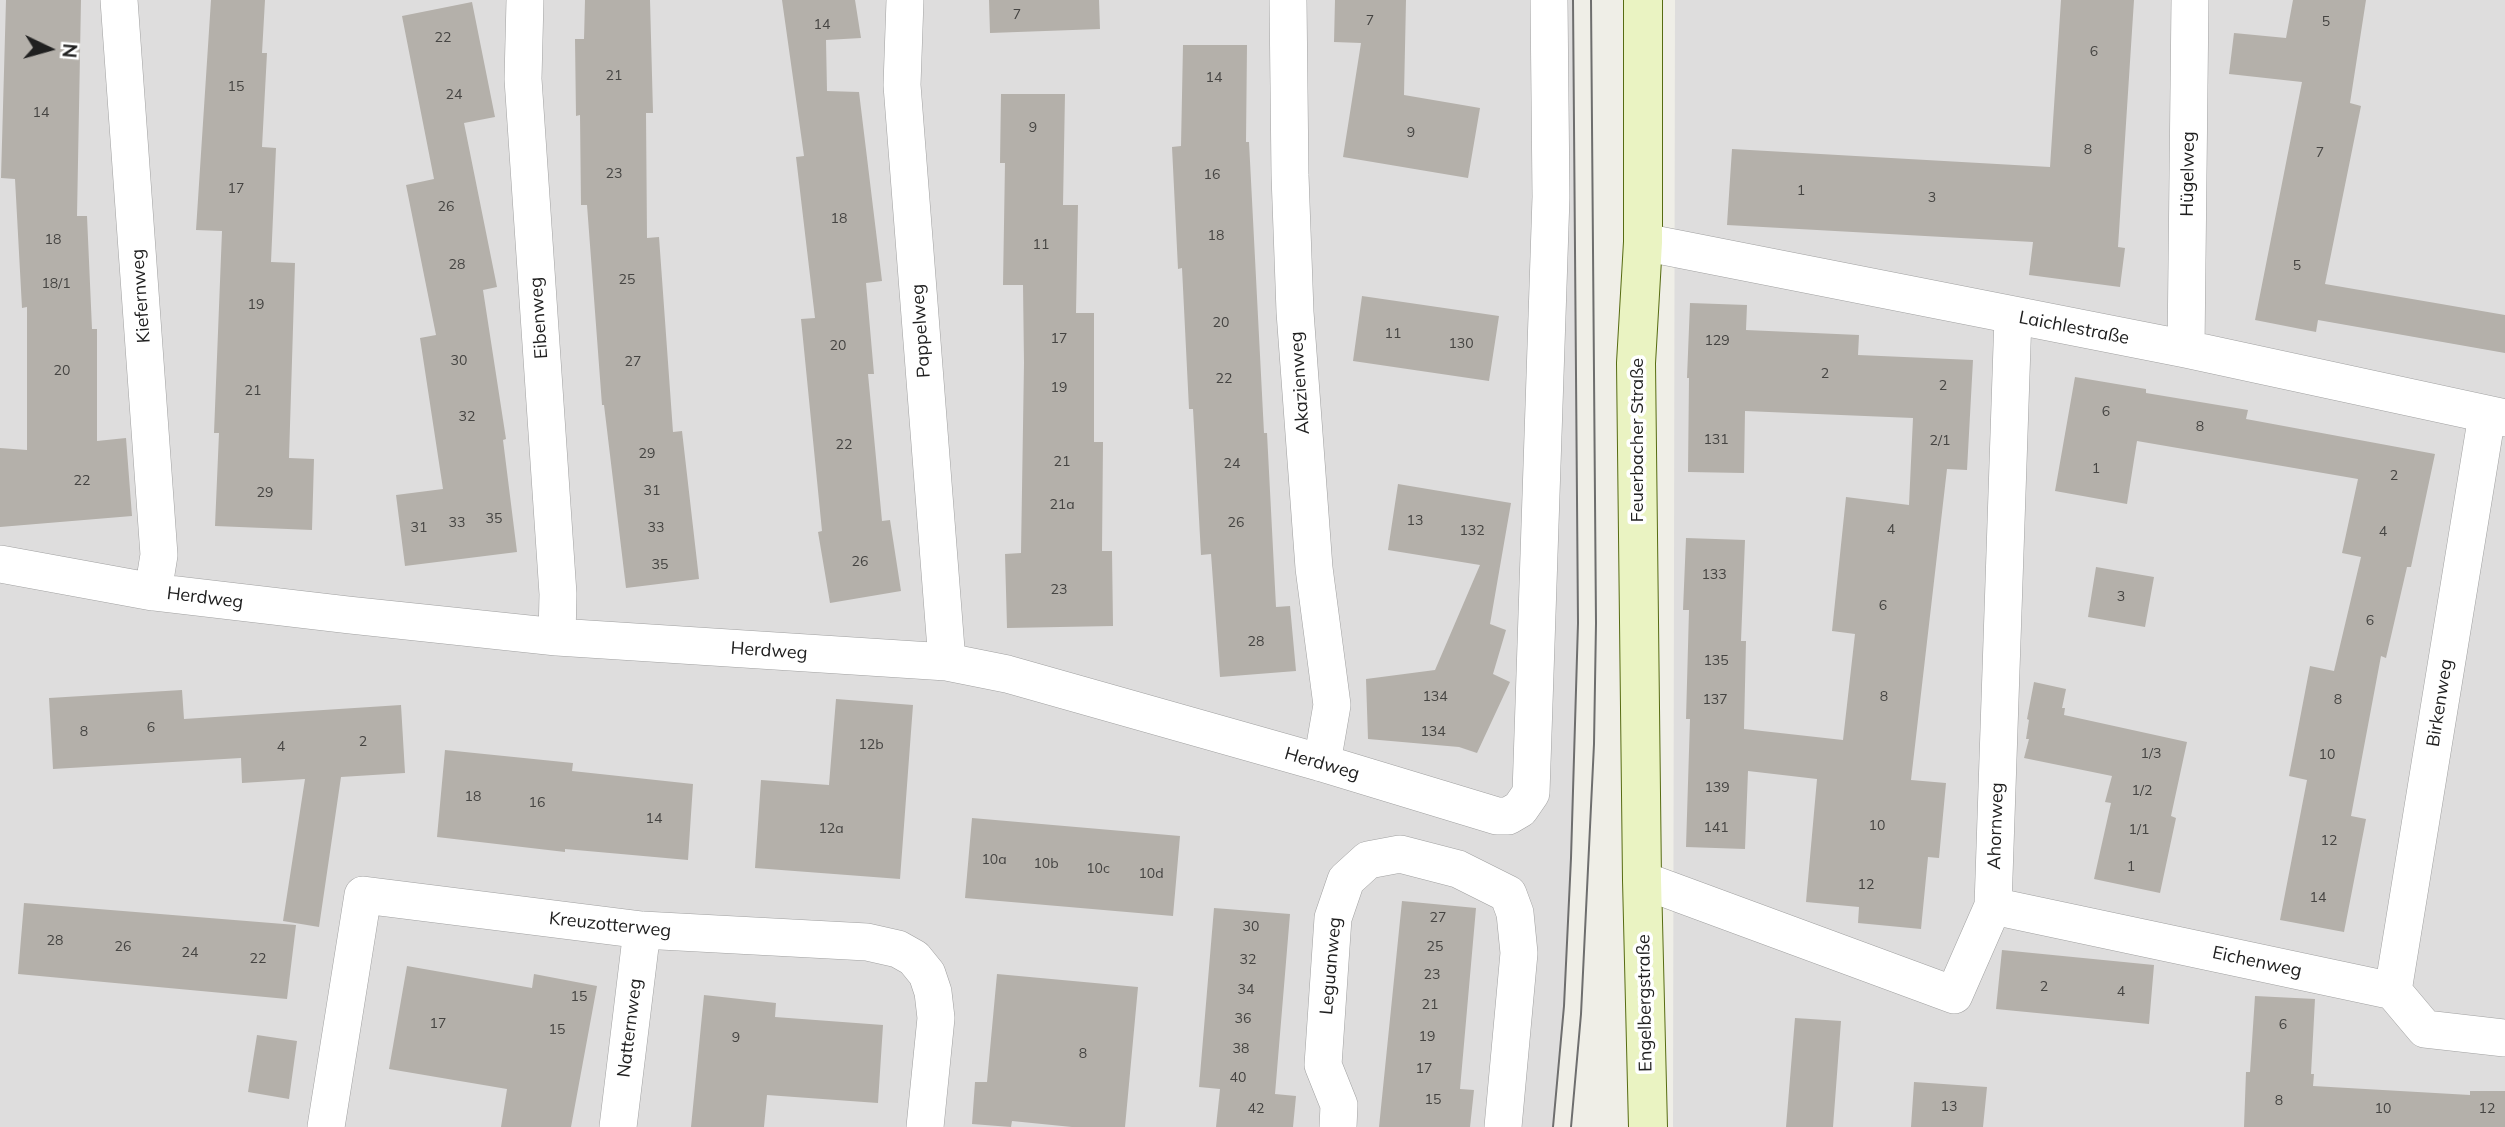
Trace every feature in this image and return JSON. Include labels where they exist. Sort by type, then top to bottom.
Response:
[{"type":"main road","name":"Feuerbacher Straße","points":[[1642,880],[1636,363],[1643,242],[1643,0]]},
{"type":"main road","name":"Engelbergstraße","points":[[1642,880],[1648,1127]]},
{"type":"street","name":"Kiefernweg","points":[[119,0],[159,555],[153,592]]},
{"type":"street","name":"Eibenweg","points":[[525,0],[523,79],[558,594],[557,637]]},
{"type":"street","name":"Pappelweg","points":[[905,0],[902,85],[947,662]]},
{"type":"street","name":"Akazienweg","points":[[1288,0],[1295,312],[1314,568],[1332,705],[1322,763]]},
{"type":"street","name":"Herdweg","points":[[0,564],[153,592],[557,637],[947,662],[1007,674],[1509,813],[1531,793],[1532,779],[1551,197],[1549,0]]},
{"type":"street","name":"Hügelweg","points":[[2186,349],[2190,0]]},
{"type":"street","name":"Laichlestraße","points":[[1643,242],[2186,349],[2496,416]]},
{"type":"street","name":"Ahornweg","points":[[1642,880],[1954,995],[1993,906],[2013,316]]},
{"type":"street","name":"Birkenweg","points":[[2393,991],[2496,416]]},
{"type":"street","name":"Leguanweg","points":[[1338,1127],[1339,1105],[1323,1065],[1333,918],[1346,880],[1368,860],[1400,854],[1458,869],[1508,894],[1515,914],[1518,953],[1503,1127]]},
{"type":"street","name":"Kreuzotterweg","points":[[326,1127],[363,895],[642,930],[867,942],[898,949],[915,958],[927,974],[933,992],[936,1017],[925,1127]]},
{"type":"street","name":"Eichenweg","points":[[1993,906],[2393,991]]},
{"type":"street","name":"Natternweg","points":[[618,1127],[642,930]]},
{"type":"street","points":[[2393,991],[2425,1029],[2505,1038]]},
{"type":"shaded area","points":[[0,0],[1573,0],[1578,623],[1564,1006],[1553,1127],[0,1127]]},
{"type":"shaded area","points":[[1675,0],[2505,0],[2505,1127],[1673,1127]]},
{"type":"building","points":[[6,0],[81,0],[77,216],[87,216],[92,329],[97,329],[97,441],[126,438],[132,516],[0,527],[0,448],[27,450],[27,307],[22,308],[15,179],[1,178]]},
{"type":"building","points":[[211,0],[265,0],[262,53],[267,53],[262,147],[276,148],[271,262],[295,263],[289,458],[314,459],[312,530],[215,526],[219,433],[214,433],[222,231],[196,230]]},
{"type":"building","points":[[585,0],[650,0],[653,113],[646,113],[647,238],[659,237],[673,432],[682,431],[699,579],[626,588],[602,405],[587,205],[581,205],[580,115],[576,116],[575,39],[584,39]]},
{"type":"building","points":[[782,0],[855,0],[861,38],[826,40],[827,91],[859,92],[882,281],[866,283],[874,374],[868,374],[882,521],[890,520],[901,591],[830,603],[818,532],[822,531],[801,319],[815,318],[796,157],[804,156]]},
{"type":"building","points":[[989,0],[1099,0],[1100,29],[990,33]]},
{"type":"building","points":[[1335,0],[1406,0],[1404,95],[1480,108],[1468,178],[1343,157],[1361,43],[1334,42]]},
{"type":"building","points":[[2061,0],[2134,0],[2118,247],[2125,248],[2120,287],[2029,275],[2033,242],[1727,225],[1732,149],[2050,167]]},
{"type":"building","points":[[2293,0],[2366,0],[2350,103],[2361,106],[2325,284],[2505,315],[2505,353],[2318,320],[2316,332],[2255,320],[2302,82],[2229,74],[2234,33],[2286,38]]},
{"type":"building","points":[[472,2],[495,117],[464,123],[497,287],[483,290],[506,439],[503,440],[517,552],[405,566],[396,495],[443,489],[420,338],[436,335],[406,185],[434,179],[402,16]]},
{"type":"building","points":[[1183,45],[1247,45],[1246,142],[1249,142],[1276,607],[1290,606],[1296,671],[1220,677],[1211,554],[1201,555],[1193,409],[1189,409],[1182,268],[1178,269],[1172,147],[1181,146]]},
{"type":"building","points":[[1001,94],[1065,94],[1063,205],[1078,205],[1076,313],[1094,313],[1094,442],[1103,442],[1102,551],[1112,551],[1113,626],[1007,628],[1005,554],[1021,553],[1024,363],[1023,285],[1003,285],[1005,163],[1000,163]]},
{"type":"building","points":[[1362,296],[1499,316],[1489,381],[1353,361]]},
{"type":"building","points":[[1690,303],[1747,305],[1746,330],[1859,335],[1858,355],[1973,360],[1967,470],[1947,469],[1911,780],[1946,783],[1939,858],[1928,857],[1921,929],[1858,923],[1859,907],[1806,902],[1817,779],[1748,771],[1745,849],[1686,847],[1690,719],[1686,719],[1689,610],[1683,610],[1686,538],[1745,540],[1741,641],[1746,641],[1744,729],[1843,740],[1855,634],[1832,631],[1846,497],[1909,505],[1913,418],[1745,411],[1744,473],[1688,472],[1687,378]]},
{"type":"building","points":[[2075,377],[2146,389],[2146,393],[2248,410],[2246,419],[2435,454],[2411,567],[2407,567],[2386,658],[2381,656],[2351,816],[2366,819],[2344,932],[2280,920],[2307,780],[2289,776],[2310,666],[2334,671],[2361,557],[2342,553],[2358,479],[2137,441],[2127,504],[2055,491]]},
{"type":"building","points":[[1398,484],[1511,503],[1490,624],[1506,630],[1493,674],[1510,682],[1477,753],[1459,747],[1368,739],[1366,679],[1435,670],[1480,565],[1388,550]]},
{"type":"building","points":[[2096,567],[2154,577],[2145,627],[2088,617]]},
{"type":"building","points":[[2034,682],[2066,689],[2062,708],[2065,708],[2064,715],[2187,742],[2171,816],[2176,818],[2160,893],[2094,879],[2111,803],[2105,802],[2112,776],[2024,758],[2029,739],[2026,739],[2027,719]]},
{"type":"building","points":[[182,690],[184,719],[401,705],[405,773],[341,777],[319,927],[283,921],[305,779],[242,783],[241,758],[53,769],[49,698]]},
{"type":"building","points":[[836,699],[913,705],[900,879],[755,868],[761,780],[829,785]]},
{"type":"building","points":[[445,750],[573,763],[572,771],[693,784],[688,860],[565,849],[565,852],[437,837]]},
{"type":"building","points":[[972,818],[1180,836],[1173,916],[965,898]]},
{"type":"building","points":[[1402,901],[1476,908],[1460,1089],[1474,1090],[1470,1127],[1379,1127]]},
{"type":"building","points":[[24,903],[296,925],[287,999],[18,974]]},
{"type":"building","points":[[1214,908],[1290,914],[1275,1094],[1296,1096],[1293,1127],[1216,1127],[1220,1089],[1199,1087]]},
{"type":"building","points":[[2002,950],[2154,965],[2149,1024],[1996,1009]]},
{"type":"building","points":[[407,966],[532,988],[534,974],[597,986],[571,1127],[501,1127],[507,1089],[389,1069]]},
{"type":"building","points":[[997,974],[1138,987],[1125,1127],[1072,1127],[1012,1121],[1011,1127],[972,1124],[975,1082],[987,1082]]},
{"type":"building","points":[[704,995],[776,1003],[775,1017],[883,1025],[878,1103],[767,1095],[764,1127],[691,1127]]},
{"type":"building","points":[[2255,996],[2315,999],[2311,1074],[2314,1074],[2313,1086],[2470,1095],[2470,1091],[2505,1091],[2505,1127],[2244,1127],[2246,1072],[2250,1072]]},
{"type":"building","points":[[1795,1018],[1841,1021],[1833,1127],[1786,1127]]},
{"type":"building","points":[[257,1035],[297,1041],[289,1099],[248,1092]]},
{"type":"building","points":[[1914,1082],[1987,1087],[1983,1127],[1911,1127]]},
{"type":"tram line","points":[[1553,1127],[1564,1006],[1578,623],[1573,0]]},
{"type":"tram line","points":[[1571,1127],[1581,1014],[1594,744],[1596,623],[1591,0]]}]
